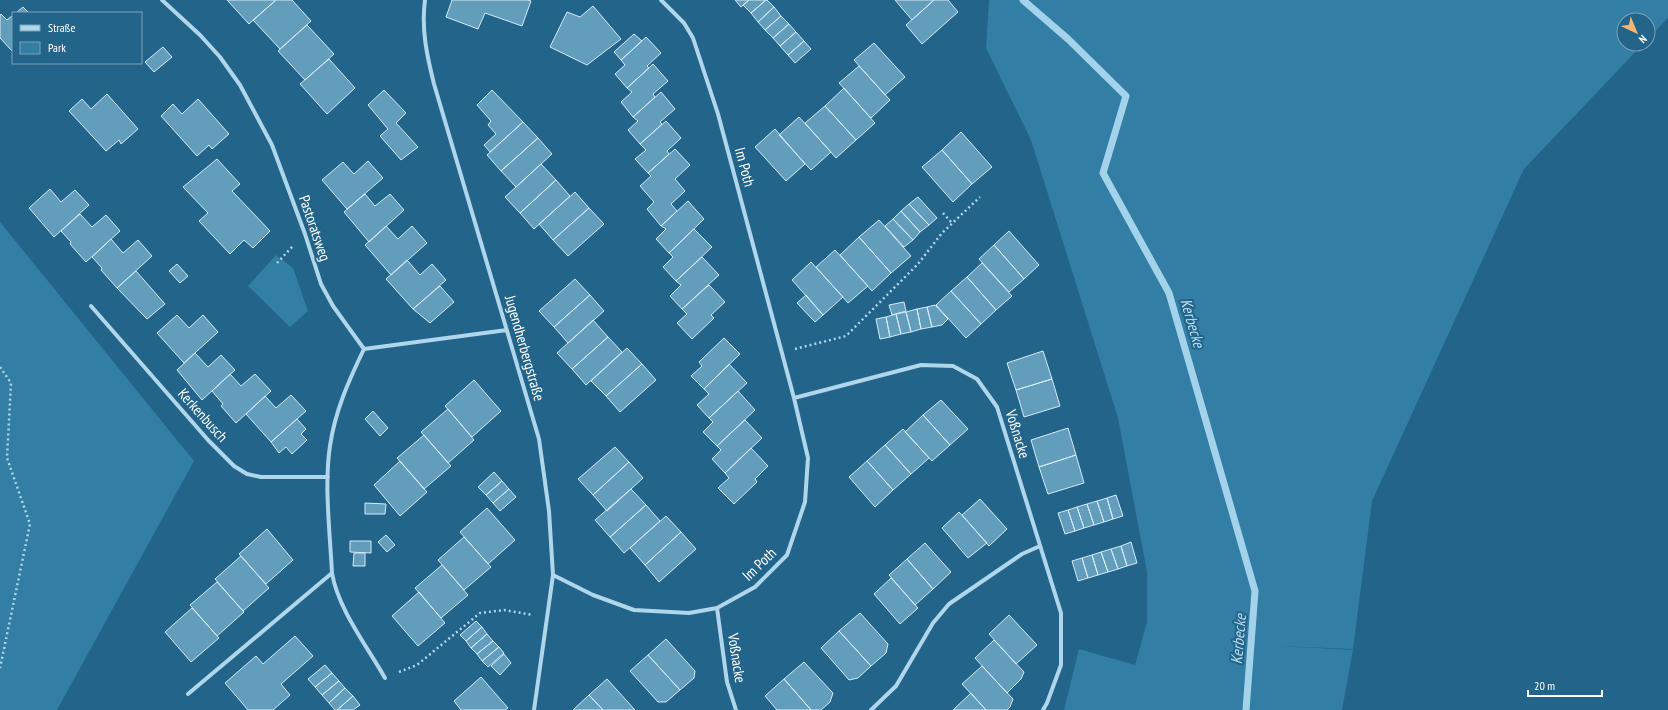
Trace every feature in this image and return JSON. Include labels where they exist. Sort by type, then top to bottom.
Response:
[{"type":"street","name":"Pastoratsweg","points":[[162,0],[210,46],[220,57],[240,85],[272,145],[305,234],[321,284],[333,306],[364,349]]},
{"type":"street","name":"Jugendherbergstraße","points":[[425,0],[424,28],[426,53],[434,84],[539,439],[549,511],[553,575],[534,710]]},
{"type":"street","name":"Im Poth","points":[[553,575],[593,595],[634,610],[690,613],[717,608],[755,587],[787,555],[805,502],[808,458],[794,398],[718,114],[693,38],[684,23],[660,0]]},
{"type":"street","name":"Kerkenbusch","points":[[91,306],[208,440],[234,466],[247,474],[261,477],[328,477]]},
{"type":"street","points":[[385,678],[340,602],[334,587],[332,573],[328,477],[330,446],[336,417],[347,383],[364,349],[507,330]]},
{"type":"street","name":"Voßnacke","points":[[794,398],[921,365],[954,366],[977,379],[997,407],[1061,613],[1061,665],[1043,710]]},
{"type":"street","points":[[871,710],[896,686],[933,622],[949,604],[1022,554],[1040,546]]},
{"type":"street","points":[[188,694],[332,573]]},
{"type":"street","name":"Voßnacke","points":[[717,608],[727,682],[736,710]]},
{"type":"path","points":[[781,352],[846,336],[918,264],[942,233],[980,197]]},
{"type":"path","points":[[943,213],[952,223]]},
{"type":"path","points":[[277,263],[305,234]]},
{"type":"path","points":[[0,367],[11,383],[7,458],[30,524],[0,668]]},
{"type":"path","points":[[385,678],[417,665],[480,612],[504,610],[547,618]]},
{"type":"green space","points":[[989,0],[1668,0],[1668,18],[1656,31],[1656,12],[1616,12],[1616,52],[1635,52],[1524,169],[1372,501],[1353,649],[1278,646],[1353,650],[1342,710],[1064,710],[1079,649],[1135,665],[1147,622],[1147,572],[1118,418],[1031,140],[986,48]]},
{"type":"green space","points":[[0,222],[194,461],[57,710],[0,710]]},
{"type":"green space","points":[[276,255],[293,268],[308,311],[290,327],[248,286]]},
{"type":"building","points":[[227,0],[276,0],[249,24]]},
{"type":"building","points":[[276,0],[292,0],[311,21],[280,49],[253,20]]},
{"type":"building","points":[[452,0],[531,1],[522,26],[485,13],[478,29],[446,17]]},
{"type":"building","points":[[735,0],[749,0],[741,7]]},
{"type":"building","points":[[749,0],[766,0],[751,13],[743,5]]},
{"type":"building","points":[[766,0],[774,7],[758,22],[751,13]]},
{"type":"building","points":[[895,0],[934,0],[912,20]]},
{"type":"building","points":[[934,0],[948,0],[958,12],[922,44],[906,25]]},
{"type":"building","points":[[593,6],[621,39],[587,65],[550,47],[567,12],[580,17]]},
{"type":"building","points":[[23,7],[28,12],[17,12]]},
{"type":"building","points":[[774,7],[781,16],[765,30],[758,22]]},
{"type":"building","points":[[1,14],[7,20],[12,16],[12,51],[0,38]]},
{"type":"building","points":[[781,16],[789,24],[773,38],[765,30]]},
{"type":"building","points":[[789,24],[796,32],[780,46],[773,38]]},
{"type":"building","points":[[307,25],[334,54],[305,80],[278,51]]},
{"type":"building","points":[[796,32],[804,41],[788,55],[780,46]]},
{"type":"building","points":[[634,34],[642,41],[621,60],[614,52]]},
{"type":"building","points":[[646,37],[661,53],[647,66],[649,68],[627,88],[615,74],[625,65],[621,60]]},
{"type":"building","points":[[804,41],[811,49],[795,63],[788,55]]},
{"type":"building","points":[[874,43],[905,77],[885,95],[854,60]]},
{"type":"building","points":[[163,47],[172,57],[154,72],[145,62]]},
{"type":"building","points":[[329,59],[355,88],[327,114],[300,84]]},
{"type":"building","points":[[653,64],[668,81],[653,94],[655,97],[633,117],[621,102],[632,92],[627,88]]},
{"type":"building","points":[[859,66],[890,100],[871,118],[839,83]]},
{"type":"building","points":[[844,88],[875,123],[856,140],[825,106]]},
{"type":"building","points":[[384,90],[406,113],[396,123],[418,147],[401,160],[380,136],[388,129],[368,105]]},
{"type":"building","points":[[492,90],[523,122],[490,152],[484,145],[496,134],[488,125],[491,121],[477,105]]},
{"type":"building","points":[[661,92],[675,109],[660,122],[662,124],[640,144],[628,130],[638,121],[633,117]]},
{"type":"building","points":[[107,94],[138,129],[121,144],[119,140],[106,151],[69,111],[82,99],[91,109]]},
{"type":"building","points":[[198,99],[229,134],[212,149],[209,145],[197,156],[161,116],[173,104],[182,114]]},
{"type":"building","points":[[825,106],[856,140],[836,158],[805,123]]},
{"type":"building","points":[[799,117],[831,152],[811,170],[779,135]]},
{"type":"building","points":[[666,121],[681,138],[667,151],[669,154],[648,173],[635,159],[646,150],[640,144]]},
{"type":"building","points":[[523,122],[538,138],[501,171],[487,155]]},
{"type":"building","points":[[775,129],[805,164],[786,181],[755,147]]},
{"type":"building","points":[[961,132],[992,167],[972,184],[942,150]]},
{"type":"building","points":[[538,138],[552,154],[516,187],[501,171]]},
{"type":"building","points":[[675,149],[690,165],[675,179],[685,191],[671,204],[677,211],[661,226],[647,209],[654,202],[640,186],[651,176],[648,173]]},
{"type":"building","points":[[942,150],[972,184],[953,202],[922,167]]},
{"type":"building","points":[[217,159],[240,184],[232,191],[270,231],[253,248],[244,240],[230,254],[199,221],[208,213],[183,187]]},
{"type":"building","points":[[368,161],[383,178],[347,209],[322,180],[343,162],[354,174]]},
{"type":"building","points":[[541,164],[556,180],[520,213],[505,197]]},
{"type":"building","points":[[556,180],[570,196],[534,229],[520,213]]},
{"type":"building","points":[[50,189],[61,202],[75,190],[89,205],[54,237],[29,208]]},
{"type":"building","points":[[575,192],[589,208],[553,240],[539,224]]},
{"type":"building","points":[[365,194],[375,206],[390,194],[404,210],[369,242],[344,212]]},
{"type":"building","points":[[918,197],[937,218],[929,225],[909,204]]},
{"type":"building","points":[[688,201],[704,219],[669,253],[656,239],[666,229],[661,226]]},
{"type":"building","points":[[909,204],[929,225],[920,232],[901,211]]},
{"type":"building","points":[[589,208],[604,224],[568,256],[553,240]]},
{"type":"building","points":[[901,211],[920,232],[913,240],[893,219]]},
{"type":"building","points":[[80,214],[92,227],[106,215],[120,231],[86,262],[61,231]]},
{"type":"building","points":[[893,219],[913,240],[904,247],[885,226]]},
{"type":"building","points":[[879,220],[911,256],[891,273],[859,237]]},
{"type":"building","points":[[386,226],[398,239],[412,226],[427,243],[391,275],[365,245]]},
{"type":"building","points":[[694,229],[712,247],[676,281],[663,267],[673,257],[669,253]]},
{"type":"building","points":[[1009,231],[1039,265],[1024,279],[994,245]]},
{"type":"building","points":[[859,237],[891,273],[872,291],[840,255]]},
{"type":"building","points":[[111,239],[123,253],[138,240],[152,256],[117,288],[92,257]]},
{"type":"building","points":[[994,245],[1024,279],[1009,292],[979,259]]},
{"type":"building","points":[[835,250],[868,286],[848,303],[816,267]]},
{"type":"building","points":[[702,257],[719,275],[682,309],[670,296],[681,285],[676,281]]},
{"type":"building","points":[[407,260],[420,275],[432,264],[446,280],[413,309],[386,279]]},
{"type":"building","points":[[811,262],[843,297],[823,315],[792,280]]},
{"type":"building","points":[[982,263],[1012,296],[996,310],[967,277]]},
{"type":"building","points":[[177,264],[188,276],[180,283],[169,271]]},
{"type":"building","points":[[136,271],[165,304],[147,319],[117,288]]},
{"type":"building","points":[[967,277],[996,310],[981,324],[951,291]]},
{"type":"building","points":[[575,279],[590,295],[554,327],[539,311]]},
{"type":"building","points":[[709,285],[725,302],[711,315],[714,318],[692,339],[677,323],[687,314],[682,309]]},
{"type":"building","points":[[440,286],[454,302],[430,323],[413,309]]},
{"type":"building","points":[[951,291],[981,324],[966,338],[936,305]]},
{"type":"building","points":[[590,295],[604,311],[568,343],[554,327]]},
{"type":"building","points":[[806,295],[823,315],[815,322],[797,303]]},
{"type":"building","points":[[904,302],[906,311],[892,315],[889,305]]},
{"type":"building","points":[[935,305],[948,319],[942,325],[932,327],[927,307]]},
{"type":"building","points":[[927,307],[932,327],[921,329],[917,309]]},
{"type":"building","points":[[917,309],[921,329],[911,332],[906,312]]},
{"type":"building","points":[[906,312],[911,332],[901,334],[896,314]]},
{"type":"building","points":[[896,314],[901,334],[890,337],[886,317]]},
{"type":"building","points":[[177,315],[189,328],[203,315],[218,332],[184,363],[157,333]]},
{"type":"building","points":[[886,317],[890,337],[880,339],[876,319]]},
{"type":"building","points":[[593,320],[608,337],[572,369],[557,353]]},
{"type":"building","points":[[608,337],[622,352],[586,385],[572,369]]},
{"type":"building","points":[[724,338],[740,354],[704,389],[691,376],[702,366],[699,362]]},
{"type":"building","points":[[627,348],[642,364],[606,396],[591,381]]},
{"type":"building","points":[[1043,351],[1052,379],[1016,390],[1007,363]]},
{"type":"building","points":[[195,353],[208,367],[221,355],[235,370],[202,400],[177,370]]},
{"type":"building","points":[[642,364],[656,380],[620,412],[606,396]]},
{"type":"building","points":[[729,364],[747,383],[709,418],[697,405],[709,394],[704,389]]},
{"type":"building","points":[[230,374],[241,386],[255,374],[271,391],[236,423],[221,406],[223,404],[212,391]]},
{"type":"building","points":[[1052,379],[1060,406],[1024,417],[1016,390]]},
{"type":"building","points":[[474,380],[501,411],[472,437],[445,406]]},
{"type":"building","points":[[738,391],[755,410],[717,446],[703,432],[713,422],[709,418]]},
{"type":"building","points":[[291,395],[306,411],[271,442],[246,414],[265,396],[276,408]]},
{"type":"building","points":[[941,400],[968,429],[950,445],[923,415]]},
{"type":"building","points":[[448,409],[474,440],[448,463],[421,432]]},
{"type":"building","points":[[373,411],[388,428],[380,436],[365,419]]},
{"type":"building","points":[[923,415],[950,445],[932,461],[905,432]]},
{"type":"building","points":[[297,419],[306,429],[301,434],[307,440],[292,454],[286,447],[279,453],[271,442]]},
{"type":"building","points":[[745,420],[762,438],[725,473],[712,459],[721,450],[717,446]]},
{"type":"building","points":[[1068,428],[1076,455],[1039,467],[1031,440]]},
{"type":"building","points":[[903,429],[929,458],[911,474],[885,445]]},
{"type":"building","points":[[424,435],[451,466],[424,489],[397,458]]},
{"type":"building","points":[[885,445],[911,474],[893,490],[867,461]]},
{"type":"building","points":[[615,447],[629,462],[593,495],[578,479]]},
{"type":"building","points":[[751,448],[768,466],[755,479],[757,482],[734,504],[718,488],[729,478],[725,473]]},
{"type":"building","points":[[1076,455],[1084,483],[1048,494],[1039,467]]},
{"type":"building","points":[[400,461],[427,492],[400,516],[374,485]]},
{"type":"building","points":[[867,461],[893,490],[875,507],[849,477]]},
{"type":"building","points":[[629,462],[643,478],[607,511],[593,495]]},
{"type":"building","points":[[494,472],[502,481],[486,495],[478,487]]},
{"type":"building","points":[[502,481],[509,489],[493,503],[486,495]]},
{"type":"building","points":[[509,489],[516,497],[500,511],[493,503]]},
{"type":"building","points":[[631,489],[646,505],[610,537],[595,520]]},
{"type":"building","points":[[1116,495],[1123,516],[1113,519],[1107,498]]},
{"type":"building","points":[[1107,498],[1113,519],[1104,522],[1097,501]]},
{"type":"building","points":[[980,499],[1007,529],[989,546],[962,515]]},
{"type":"building","points":[[1097,501],[1104,522],[1094,525],[1087,504]]},
{"type":"building","points":[[365,503],[386,504],[385,514],[365,514]]},
{"type":"building","points":[[1087,504],[1094,525],[1084,528],[1077,507]]},
{"type":"building","points":[[646,505],[660,521],[624,553],[610,537]]},
{"type":"building","points":[[1077,507],[1084,528],[1075,531],[1068,510]]},
{"type":"building","points":[[487,508],[515,540],[488,564],[460,532]]},
{"type":"building","points":[[1068,510],[1075,531],[1065,534],[1058,513]]},
{"type":"building","points":[[959,512],[987,543],[968,558],[942,528]]},
{"type":"building","points":[[666,516],[681,532],[645,565],[630,548]]},
{"type":"building","points":[[267,529],[293,560],[266,584],[239,554]]},
{"type":"building","points":[[681,532],[696,549],[659,582],[645,565]]},
{"type":"building","points":[[386,535],[395,545],[387,552],[378,542]]},
{"type":"building","points":[[464,537],[491,567],[464,590],[438,560]]},
{"type":"building","points":[[350,541],[371,541],[371,553],[350,552]]},
{"type":"building","points":[[1131,542],[1137,563],[1127,566],[1121,546]]},
{"type":"building","points":[[925,543],[951,572],[933,589],[907,559]]},
{"type":"building","points":[[1121,546],[1127,566],[1118,569],[1111,549]]},
{"type":"building","points":[[1111,549],[1118,569],[1108,572],[1101,552]]},
{"type":"building","points":[[1101,552],[1108,572],[1098,575],[1092,555]]},
{"type":"building","points":[[354,553],[365,553],[365,566],[353,566]]},
{"type":"building","points":[[1092,555],[1098,575],[1088,578],[1082,558]]},
{"type":"building","points":[[241,556],[269,588],[243,611],[215,579]]},
{"type":"building","points":[[1082,558],[1088,578],[1078,581],[1072,561]]},
{"type":"building","points":[[907,559],[933,589],[915,605],[889,575]]},
{"type":"building","points":[[442,565],[468,595],[441,618],[415,588]]},
{"type":"building","points":[[891,578],[918,608],[900,624],[874,594]]},
{"type":"building","points":[[217,582],[244,612],[217,636],[190,605]]},
{"type":"building","points":[[419,592],[445,623],[418,646],[392,616]]},
{"type":"building","points":[[192,608],[219,638],[191,662],[165,632]]},
{"type":"building","points":[[860,613],[888,644],[886,653],[871,666],[839,631]]},
{"type":"building","points":[[1009,615],[1037,645],[1016,664],[989,634]]},
{"type":"building","points":[[476,621],[482,627],[466,641],[460,635]]},
{"type":"building","points":[[482,627],[487,634],[471,648],[466,641]]},
{"type":"building","points":[[839,631],[871,666],[858,678],[849,680],[821,648]]},
{"type":"building","points":[[487,634],[493,641],[477,654],[471,648]]},
{"type":"building","points":[[295,636],[313,656],[281,684],[290,695],[273,710],[248,710],[225,683],[256,656],[263,664]]},
{"type":"building","points":[[666,639],[695,671],[694,678],[680,690],[648,655]]},
{"type":"building","points":[[994,640],[1024,672],[1021,679],[1007,693],[975,658]]},
{"type":"building","points":[[493,641],[499,647],[482,661],[477,654]]},
{"type":"building","points":[[499,647],[504,653],[488,667],[482,661]]},
{"type":"building","points":[[504,654],[511,663],[500,675],[491,666]]},
{"type":"building","points":[[648,655],[680,690],[666,702],[658,702],[630,671]]},
{"type":"building","points":[[804,662],[833,693],[830,702],[821,710],[811,710],[784,679]]},
{"type":"building","points":[[325,665],[332,673],[315,687],[308,679]]},
{"type":"building","points":[[982,666],[1013,699],[1007,710],[986,710],[962,684]]},
{"type":"building","points":[[332,673],[339,681],[322,695],[315,687]]},
{"type":"building","points":[[481,677],[508,708],[505,710],[461,710],[454,701]]},
{"type":"building","points":[[607,679],[635,710],[603,710],[589,695]]},
{"type":"building","points":[[784,679],[811,710],[777,710],[765,696]]},
{"type":"building","points":[[339,681],[345,688],[329,703],[322,695]]},
{"type":"building","points":[[345,688],[353,696],[337,710],[335,710],[329,703]]},
{"type":"building","points":[[971,693],[986,710],[953,710]]},
{"type":"building","points":[[589,695],[603,710],[573,710]]},
{"type":"building","points":[[353,696],[360,705],[353,710],[337,710]]},
{"type":"waterway","name":"Kerbecke","points":[[1023,0],[1068,39],[1126,96],[1103,173],[1169,293],[1255,591],[1246,710]]}]
